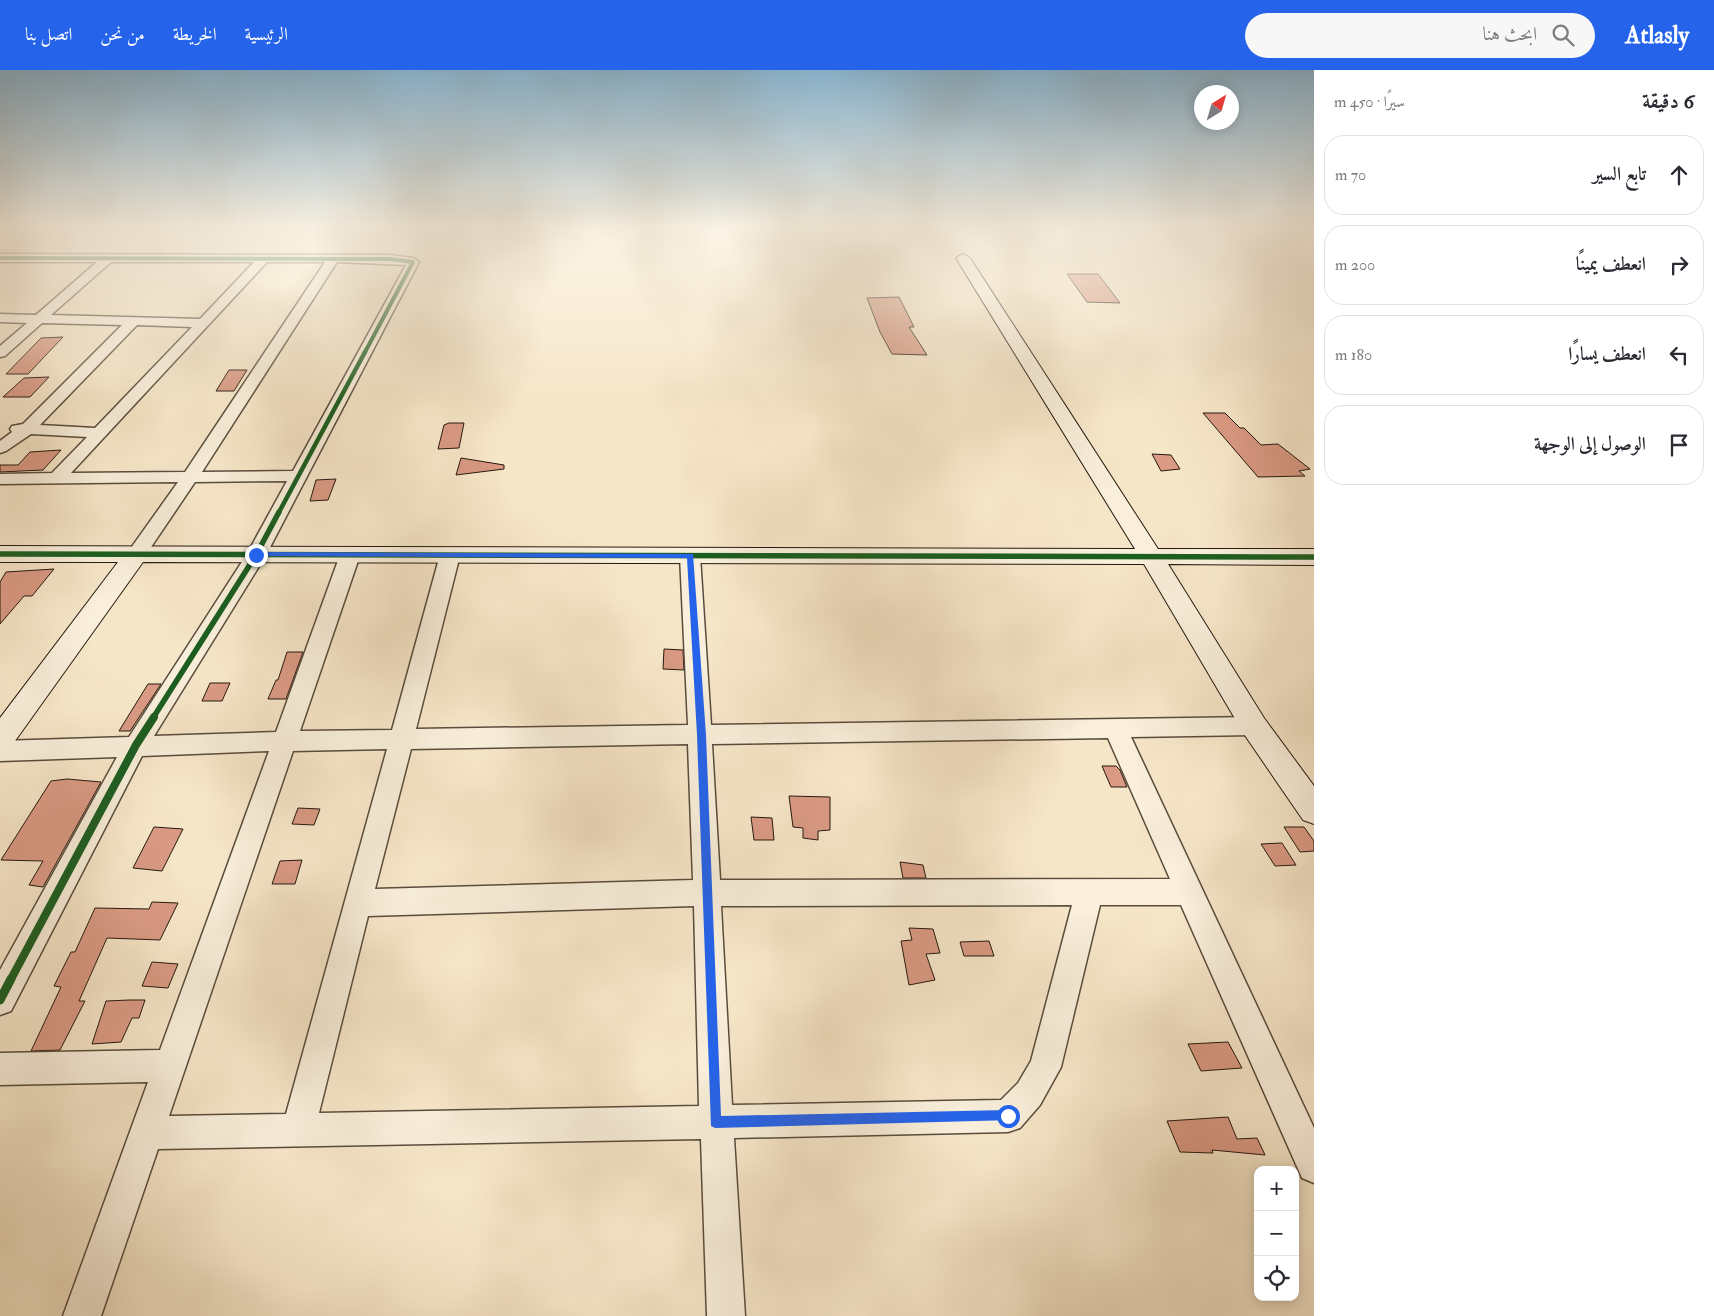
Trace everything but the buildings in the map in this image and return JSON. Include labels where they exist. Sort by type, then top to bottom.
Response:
[{"type":"street","points":[[0,353],[77,286]]},
{"type":"street","points":[[56,479],[238,286]]},
{"type":"street","points":[[0,740],[136,555],[191,476],[315,286]]},
{"type":"street","points":[[0,1000],[136,744],[256,555],[400,286]]},
{"type":"street","points":[[981,286],[1151,556],[1254,726],[1314,810]]},
{"type":"street","points":[[0,318],[203,323]]},
{"type":"street","points":[[0,448],[28,429],[133,322]]},
{"type":"street","points":[[0,430],[28,429],[98,433]]},
{"type":"street","points":[[0,479],[297,476]]},
{"type":"street","points":[[0,554],[1314,557]]},
{"type":"street","points":[[82,1316],[350,555]]},
{"type":"street","points":[[298,1129],[450,555]]},
{"type":"street","points":[[690,556],[702,735],[715,1122],[726,1316]]},
{"type":"street","points":[[0,751],[136,744],[284,741],[1254,726]]},
{"type":"street","points":[[1115,728],[1310,1149]]},
{"type":"street","points":[[146,1133],[1008,1116],[1029,1094],[1045,1068],[1089,892]]},
{"type":"street","points":[[358,903],[707,893],[1190,892]]},
{"type":"street","points":[[0,1069],[169,1066]]},
{"type":"cycle path","points":[[0,1000],[136,745],[256,555],[400,286]]},
{"type":"cycle path","points":[[0,554],[1314,557]]},
{"type":"route","points":[[256,555],[690,556],[702,735],[715,1122],[1008,1116]]}]
